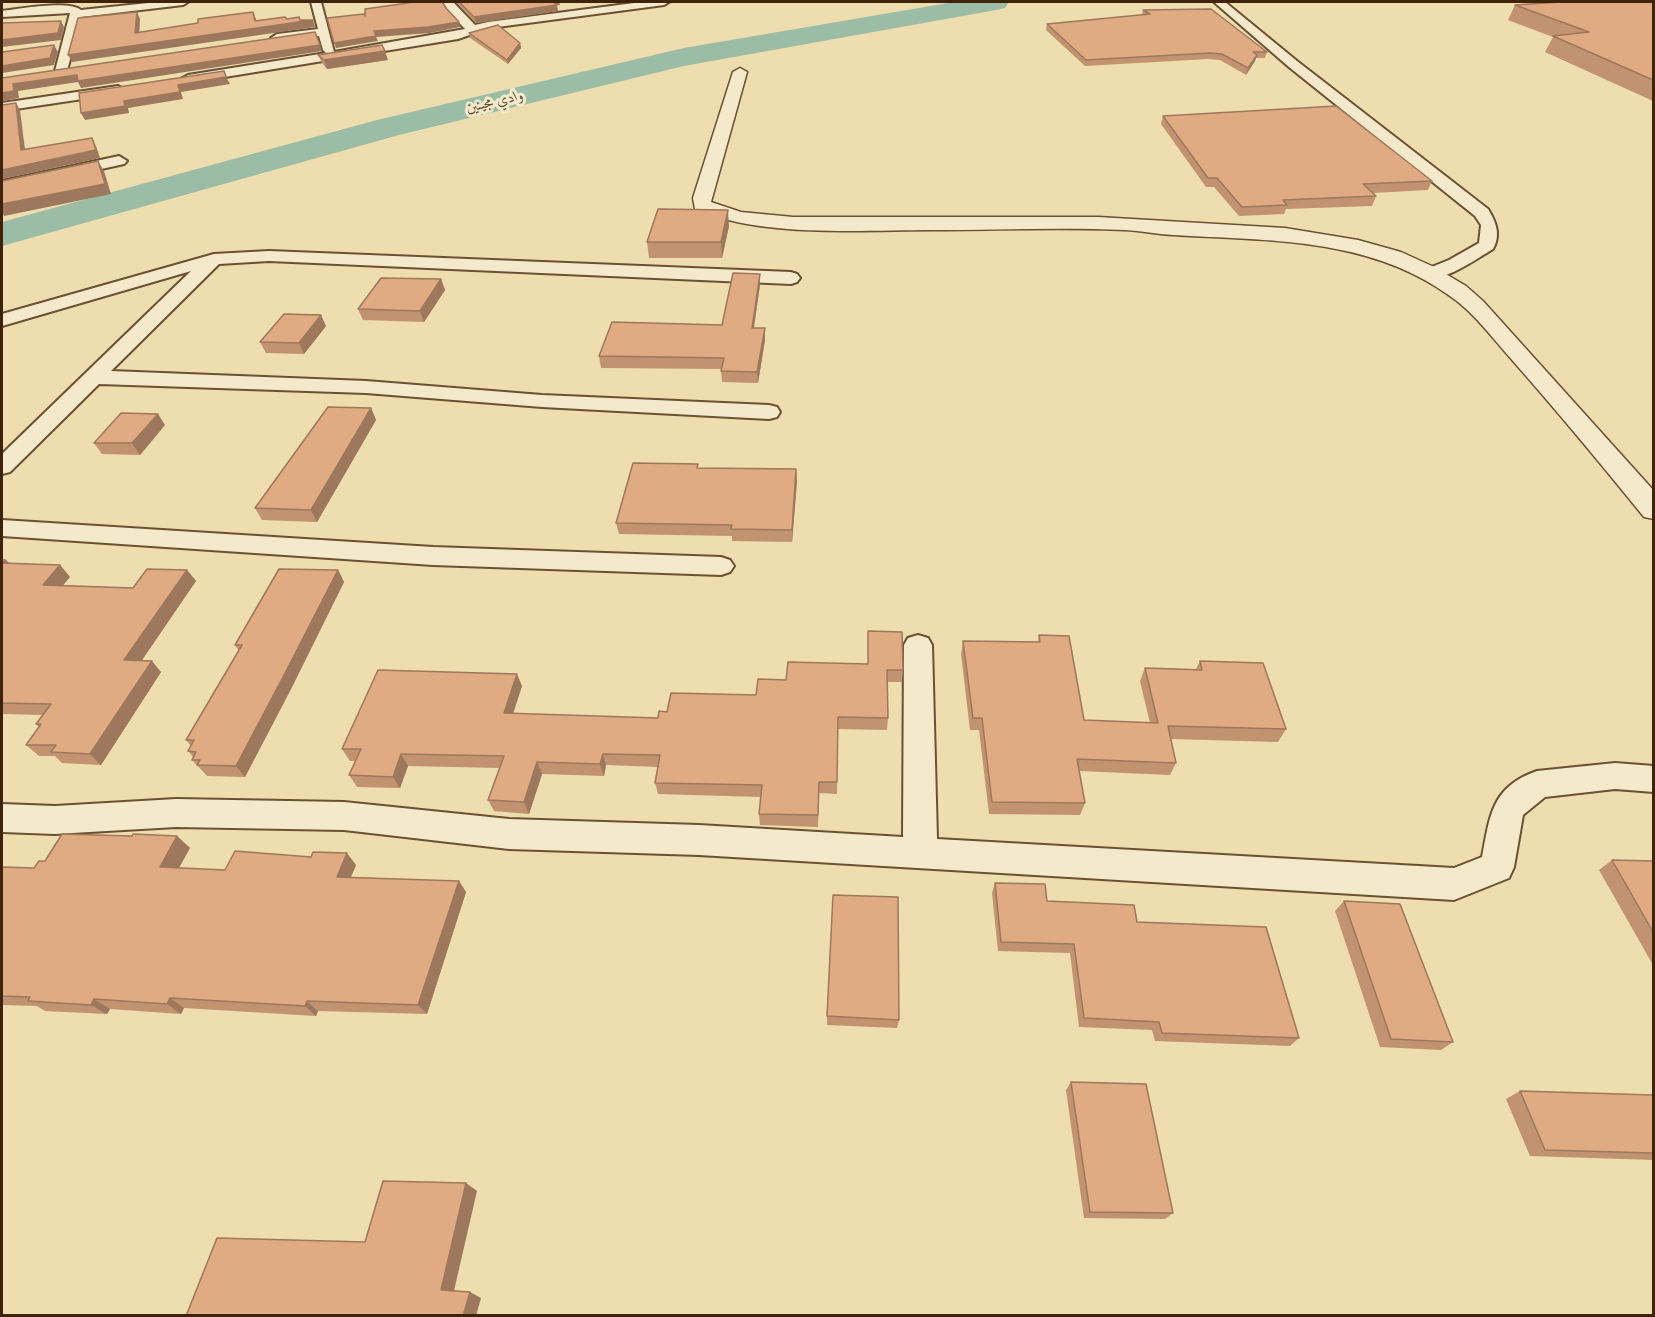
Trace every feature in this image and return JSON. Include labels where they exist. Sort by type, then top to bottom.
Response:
[{"type":"street","points":[[76,14],[183,2]]},
{"type":"street","points":[[316,2],[331,55]]},
{"type":"street","points":[[448,2],[473,30]]},
{"type":"street","points":[[175,81],[424,41],[488,26],[664,2]]},
{"type":"street","points":[[1219,2],[1293,64],[1482,213],[1489,225],[1487,245],[1455,264],[1430,274]]},
{"type":"street","points":[[2,14],[66,9],[75,10],[76,14]]},
{"type":"street","points":[[60,71],[61,46],[76,14]]},
{"type":"street","points":[[266,40],[323,32]]},
{"type":"street","points":[[740,72],[702,198],[702,205],[727,215],[764,220],[821,223],[1126,224],[1282,234],[1347,243],[1430,274],[1457,291],[1477,308],[1543,380],[1653,510]]},
{"type":"street","points":[[2,107],[131,88]]},
{"type":"street","points":[[2,186],[119,161]]},
{"type":"street","points":[[2,320],[214,259],[269,256],[791,278]]},
{"type":"street","points":[[2,466],[214,259]]},
{"type":"street","points":[[93,377],[354,386],[542,401],[769,412]]},
{"type":"street","points":[[2,528],[433,556],[721,566]]},
{"type":"street","points":[[918,645],[920,853]]},
{"type":"street","points":[[2,818],[55,820],[176,813],[344,816],[508,834],[699,840],[1454,884],[1497,867],[1508,808],[1537,784],[1615,776],[1653,779]]},
{"type":"building","points":[[415,2],[442,2],[459,22],[374,31],[376,36],[334,43],[327,18],[364,14],[365,16],[365,9]]},
{"type":"building","points":[[459,2],[553,2],[557,5],[474,17]]},
{"type":"building","points":[[1561,2],[1653,2],[1653,80],[1553,36],[1589,32],[1515,5]]},
{"type":"building","points":[[1211,9],[1267,52],[1253,52],[1257,55],[1248,68],[1222,54],[1210,53],[1086,60],[1047,24],[1150,14],[1143,10]]},
{"type":"building","points":[[137,12],[135,33],[198,23],[198,19],[253,12],[255,21],[285,17],[313,20],[68,55],[78,18]]},
{"type":"building","points":[[61,21],[58,33],[2,40],[2,23]]},
{"type":"building","points":[[498,25],[520,43],[507,60],[469,33]]},
{"type":"building","points":[[315,32],[320,45],[78,81],[77,75],[13,84],[14,91],[2,93],[2,78]]},
{"type":"building","points":[[54,45],[50,58],[2,66],[2,52]]},
{"type":"building","points":[[382,45],[385,51],[324,60],[318,55]]},
{"type":"building","points":[[224,71],[226,77],[178,85],[180,92],[124,101],[125,106],[81,113],[79,93]]},
{"type":"building","points":[[16,103],[21,150],[92,138],[96,150],[2,170],[2,105]]},
{"type":"building","points":[[1336,106],[1432,181],[1363,184],[1376,196],[1283,200],[1287,205],[1242,207],[1217,178],[1208,178],[1163,116]]},
{"type":"building","points":[[98,161],[105,184],[2,204],[2,181]]},
{"type":"building","points":[[658,209],[728,210],[721,242],[647,242]]},
{"type":"building","points":[[733,273],[760,274],[752,328],[765,328],[757,372],[721,371],[724,358],[599,356],[612,322],[722,325]]},
{"type":"building","points":[[381,278],[441,279],[420,311],[358,309]]},
{"type":"building","points":[[284,314],[321,315],[299,343],[260,342]]},
{"type":"building","points":[[328,407],[371,408],[311,510],[255,508]]},
{"type":"building","points":[[121,413],[158,414],[132,443],[94,443]]},
{"type":"building","points":[[633,463],[698,464],[697,468],[796,469],[792,530],[731,529],[732,525],[616,523]]},
{"type":"building","points":[[2,563],[60,565],[43,585],[133,588],[147,569],[187,570],[124,660],[152,661],[90,754],[51,752],[56,745],[26,745],[41,724],[36,724],[51,704],[2,703]]},
{"type":"building","points":[[279,569],[338,570],[236,766],[197,765],[200,760],[192,760],[196,752],[188,751],[194,740],[186,740],[242,645],[235,645]]},
{"type":"building","points":[[868,631],[902,632],[903,670],[887,670],[888,718],[838,717],[837,782],[819,782],[818,815],[759,814],[762,785],[655,783],[660,755],[603,754],[600,764],[537,762],[524,802],[488,800],[504,756],[401,754],[393,777],[349,775],[361,749],[342,749],[378,670],[517,674],[504,713],[658,718],[659,711],[667,712],[671,693],[756,695],[758,679],[786,680],[788,662],[868,664]]},
{"type":"building","points":[[1039,635],[1069,636],[1084,720],[1158,723],[1145,668],[1202,670],[1200,661],[1263,663],[1286,729],[1168,726],[1176,763],[1077,759],[1085,803],[992,802],[982,718],[973,718],[963,641],[1040,642]]},
{"type":"building","points":[[62,834],[177,836],[160,867],[225,870],[235,851],[311,857],[313,852],[347,853],[337,877],[459,881],[418,1005],[307,1001],[305,1006],[170,998],[167,1004],[94,999],[91,1005],[28,1001],[30,997],[2,996],[2,867],[34,868],[39,861],[45,861]]},
{"type":"building","points":[[1612,860],[1653,861],[1653,932]]},
{"type":"building","points":[[995,883],[1045,884],[1047,901],[1134,905],[1137,922],[1266,927],[1299,1038],[1162,1033],[1159,1022],[1084,1018],[1074,944],[1001,942]]},
{"type":"building","points":[[833,895],[898,897],[899,1020],[827,1016]]},
{"type":"building","points":[[1344,901],[1400,904],[1453,1042],[1391,1039]]},
{"type":"building","points":[[1071,1082],[1146,1084],[1173,1213],[1090,1212]]},
{"type":"building","points":[[1520,1091],[1653,1095],[1653,1153],[1545,1150]]},
{"type":"building","points":[[383,1181],[466,1183],[441,1290],[470,1292],[463,1316],[186,1316],[217,1238],[365,1242]]},
{"type":"waterway","name":"وادي مجينين","points":[[2,234],[389,127],[684,57],[996,2]]}]
